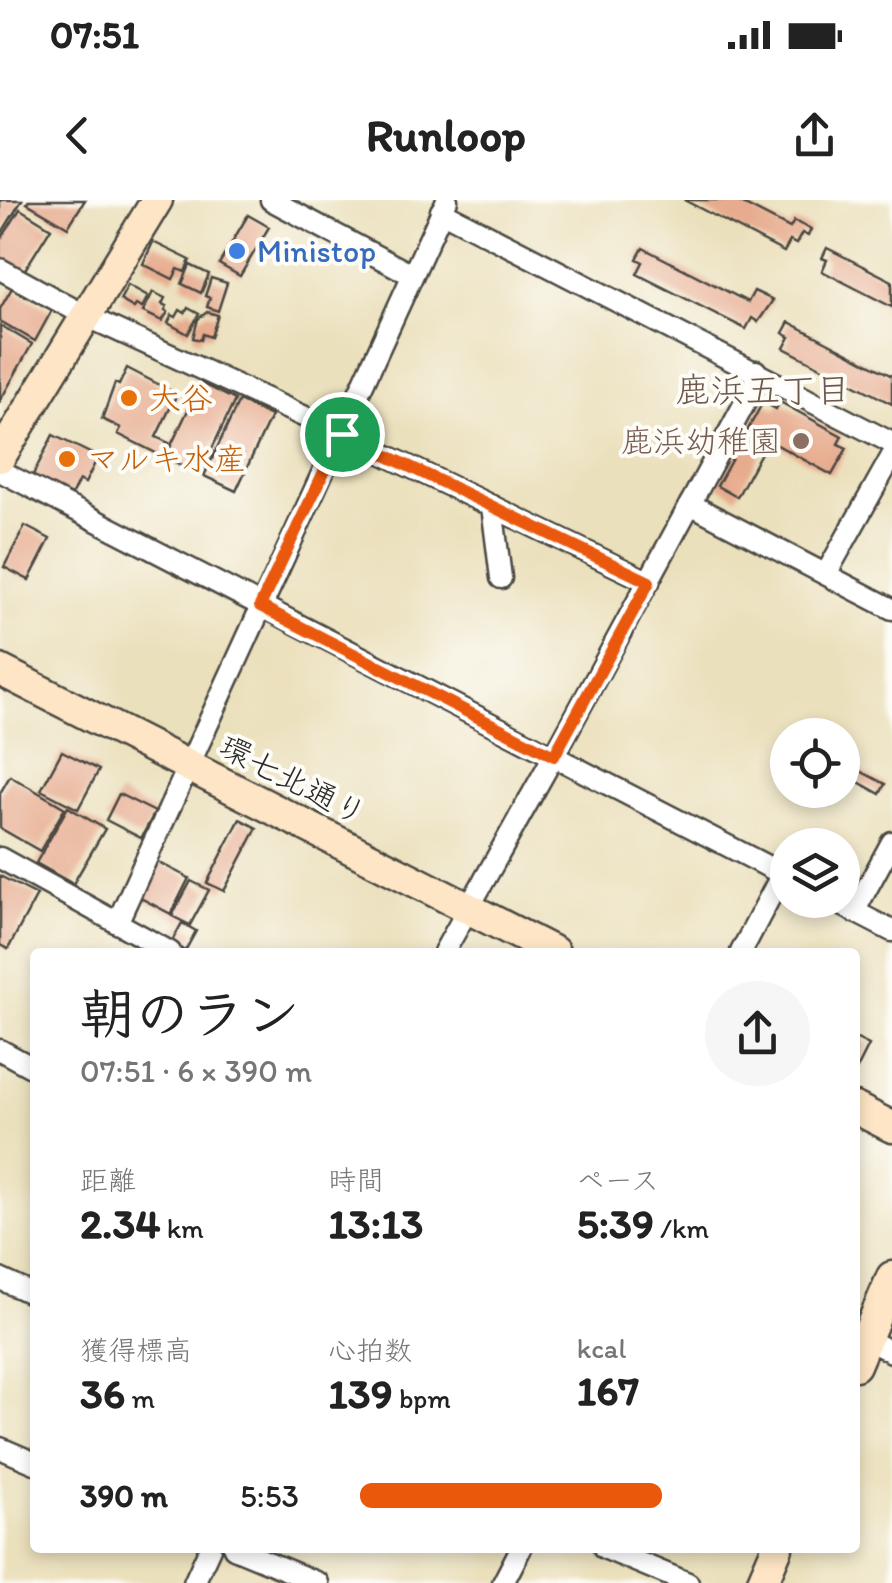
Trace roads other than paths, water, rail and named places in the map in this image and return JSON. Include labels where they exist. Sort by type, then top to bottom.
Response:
[{"type":"street","points":[[0,457],[157,200]]},
{"type":"street","points":[[271,200],[412,275]]},
{"type":"street","points":[[117,923],[444,206],[892,443]]},
{"type":"street","points":[[0,269],[86,316],[649,582]]},
{"type":"street","points":[[446,948],[649,582],[754,386],[756,371]]},
{"type":"street","points":[[826,574],[892,456]]},
{"type":"street","points":[[0,471],[770,869]]},
{"type":"street","points":[[690,504],[892,609]]},
{"type":"street","points":[[492,506],[501,578]]},
{"type":"street","name":"環七北通り","points":[[0,670],[546,948]]},
{"type":"street","points":[[860,901],[892,842]]},
{"type":"street","points":[[0,858],[163,948]]},
{"type":"street","points":[[743,948],[770,901]]},
{"type":"street","points":[[860,915],[892,931]]},
{"type":"street","points":[[0,1050],[30,1065]]},
{"type":"street","points":[[860,1111],[892,1127]]},
{"type":"street","points":[[867,1347],[892,1277]]},
{"type":"street","points":[[0,1279],[30,1292]]},
{"type":"street","points":[[0,1448],[30,1461]]},
{"type":"street","points":[[194,1583],[208,1553]]},
{"type":"street","points":[[246,1553],[318,1583]]},
{"type":"street","points":[[503,1583],[518,1553]]},
{"type":"street","points":[[616,1553],[688,1583]]},
{"type":"street","points":[[762,1583],[775,1553]]},
{"type":"place","name":"Ministop","points":[[237,251]]},
{"type":"place","name":"大谷","points":[[129,398]]},
{"type":"place","name":"鹿浜幼稚園","points":[[801,441]]},
{"type":"place","name":"マルキ水産","points":[[67,459]]},
{"type":"district","name":"鹿浜五丁目","points":[[763,390]]}]
